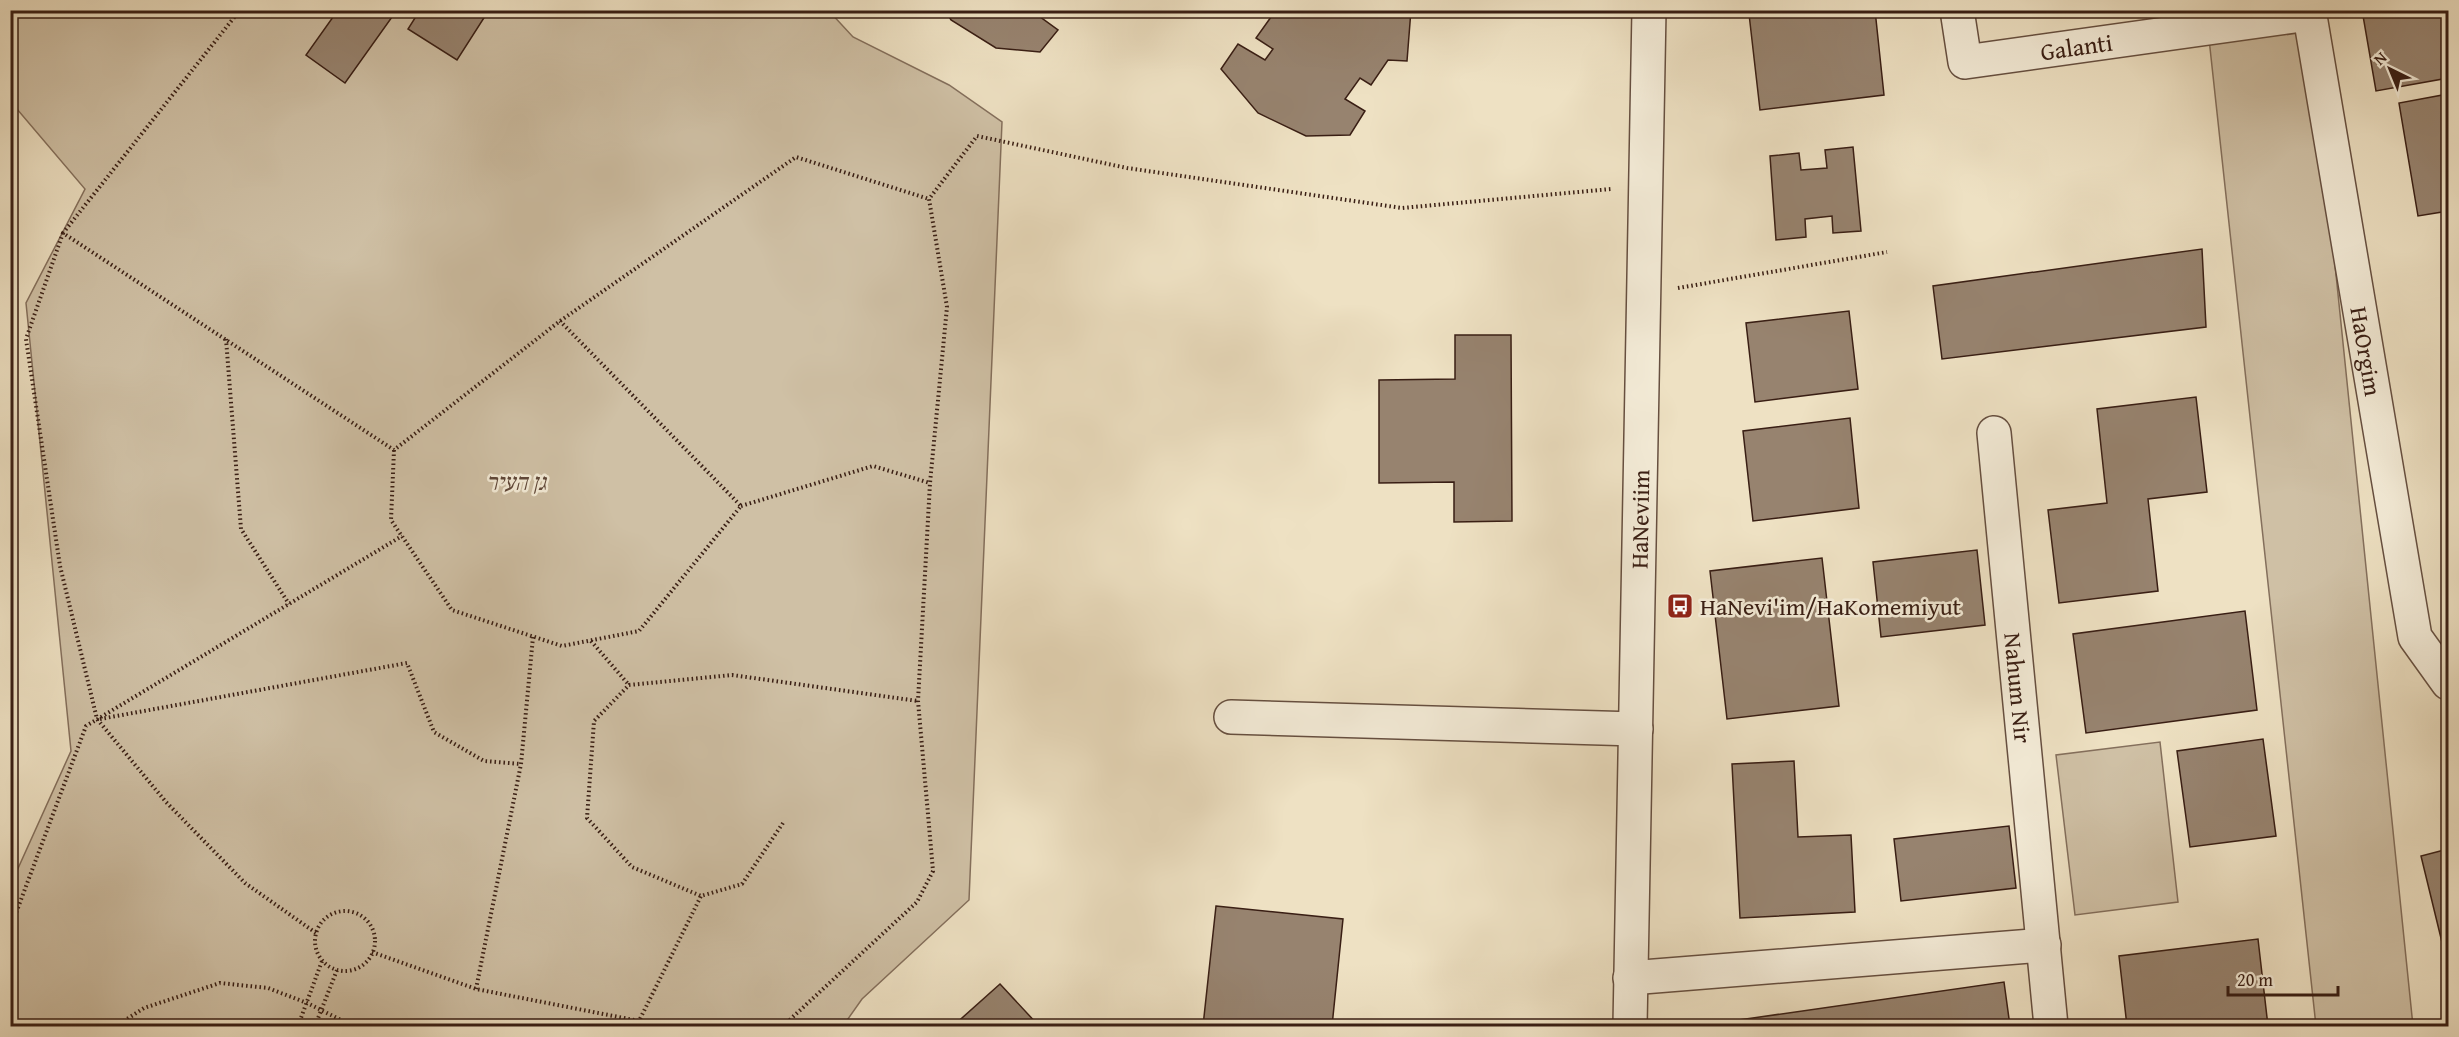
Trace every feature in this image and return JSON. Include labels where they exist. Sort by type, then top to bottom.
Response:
[{"type":"street","name":"HaNeviim","points":[[1630,1026],[1649,10]]},
{"type":"street","name":"Galanti","points":[[1957,10],[1965,62],[2309,12]]},
{"type":"street","name":"HaOrgim","points":[[2309,12],[2415,637],[2448,683]]},
{"type":"street","name":"Nahum Nir","points":[[1994,433],[2051,1026]]},
{"type":"street","points":[[1231,717],[1636,729]]},
{"type":"street","points":[[1630,978],[2044,945]]},
{"type":"path","points":[[240,10],[63,233],[26,339],[60,566],[97,719],[166,802],[245,883],[316,933]]},
{"type":"path","points":[[783,1026],[917,902],[933,871],[918,701],[930,483],[947,306],[929,199],[977,136],[1127,168],[1402,208],[1646,186]]},
{"type":"path","points":[[929,199],[796,157],[560,321],[394,450],[391,520],[452,610],[562,646],[639,631],[741,506],[873,466],[930,483]]},
{"type":"path","points":[[63,233],[394,450]]},
{"type":"path","points":[[1644,294],[1887,252]]},
{"type":"path","points":[[560,321],[741,506]]},
{"type":"path","points":[[226,339],[241,529],[289,604]]},
{"type":"path","points":[[10,929],[86,726],[402,536]]},
{"type":"path","points":[[476,989],[521,764],[532,637]]},
{"type":"path","points":[[591,641],[629,686]]},
{"type":"path","points":[[97,719],[407,663],[434,732],[484,761],[521,764]]},
{"type":"path","points":[[783,823],[742,884],[701,896],[632,867],[587,818],[594,721],[629,686],[732,675],[918,701]]},
{"type":"path","points":[[372,952],[476,989],[639,1021],[701,896]]},
{"type":"path","points":[[336,913],[354,913],[363,918],[374,933],[372,952],[368,961],[360,967],[344,971],[337,970],[322,961],[316,952],[316,933],[326,917],[336,913]]},
{"type":"path","points":[[298,1026],[322,961]]},
{"type":"path","points":[[315,1026],[337,970]]},
{"type":"path","points":[[116,1026],[144,1008],[220,983],[268,988],[307,1003],[353,1026]]},
{"type":"green space","name":"גן העיר","points":[[10,11],[829,11],[853,37],[949,85],[1002,122],[969,900],[862,999],[843,1026],[11,1026],[11,884],[71,751],[26,303],[85,189],[11,102]]},
{"type":"green space","points":[[2206,11],[2309,11],[2413,1026],[2316,1026]]},
{"type":"green space","points":[[2160,742],[2178,902],[2075,915],[2056,755]]},
{"type":"building","points":[[338,10],[397,10],[345,83],[306,55]]},
{"type":"building","points":[[420,10],[489,10],[457,60],[408,29]]},
{"type":"building","points":[[945,10],[1044,10],[1039,16],[1058,30],[1040,52],[996,48],[951,20]]},
{"type":"building","points":[[1276,10],[1411,10],[1407,61],[1388,60],[1371,85],[1360,78],[1345,99],[1365,111],[1350,135],[1306,136],[1258,113],[1221,69],[1238,44],[1265,60],[1273,49],[1256,38]]},
{"type":"building","points":[[1779,10],[1875,10],[1884,95],[1760,110],[1749,14]]},
{"type":"building","points":[[2362,10],[2448,10],[2448,78],[2376,91]]},
{"type":"building","points":[[2448,94],[2448,211],[2418,216],[2399,103]]},
{"type":"building","points":[[1853,147],[1861,231],[1833,233],[1832,216],[1805,219],[1806,237],[1776,240],[1770,156],[1799,153],[1801,170],[1827,168],[1825,150]]},
{"type":"building","points":[[2202,249],[2206,327],[1942,359],[1933,286]]},
{"type":"building","points":[[1849,311],[1858,389],[1755,402],[1746,323]]},
{"type":"building","points":[[1455,335],[1511,335],[1512,521],[1454,522],[1454,482],[1379,483],[1379,380],[1455,379]]},
{"type":"building","points":[[2196,397],[2207,492],[2148,499],[2158,591],[2059,603],[2048,510],[2107,503],[2097,409]]},
{"type":"building","points":[[1850,418],[1859,508],[1753,521],[1743,431]]},
{"type":"building","points":[[1977,550],[1985,625],[1881,637],[1873,562]]},
{"type":"building","points":[[1822,558],[1839,706],[1727,719],[1710,571]]},
{"type":"building","points":[[2245,611],[2257,710],[2086,733],[2073,634]]},
{"type":"building","points":[[2263,739],[2276,836],[2190,847],[2177,751]]},
{"type":"building","points":[[1794,761],[1798,837],[1851,835],[1855,912],[1740,918],[1732,764]]},
{"type":"building","points":[[2009,826],[2016,888],[1901,901],[1894,839]]},
{"type":"building","points":[[2448,849],[2448,967],[2421,856]]},
{"type":"building","points":[[1216,906],[1343,919],[1332,1026],[1203,1026]]},
{"type":"building","points":[[2258,939],[2268,1026],[2127,1026],[2119,956]]},
{"type":"building","points":[[2004,982],[2010,1026],[1733,1026],[1732,1021]]},
{"type":"building","points":[[1000,984],[1039,1026],[953,1026]]},
{"type":"place","name":"HaNevi'im/HaKomemiyut","points":[[1680,606]]}]
